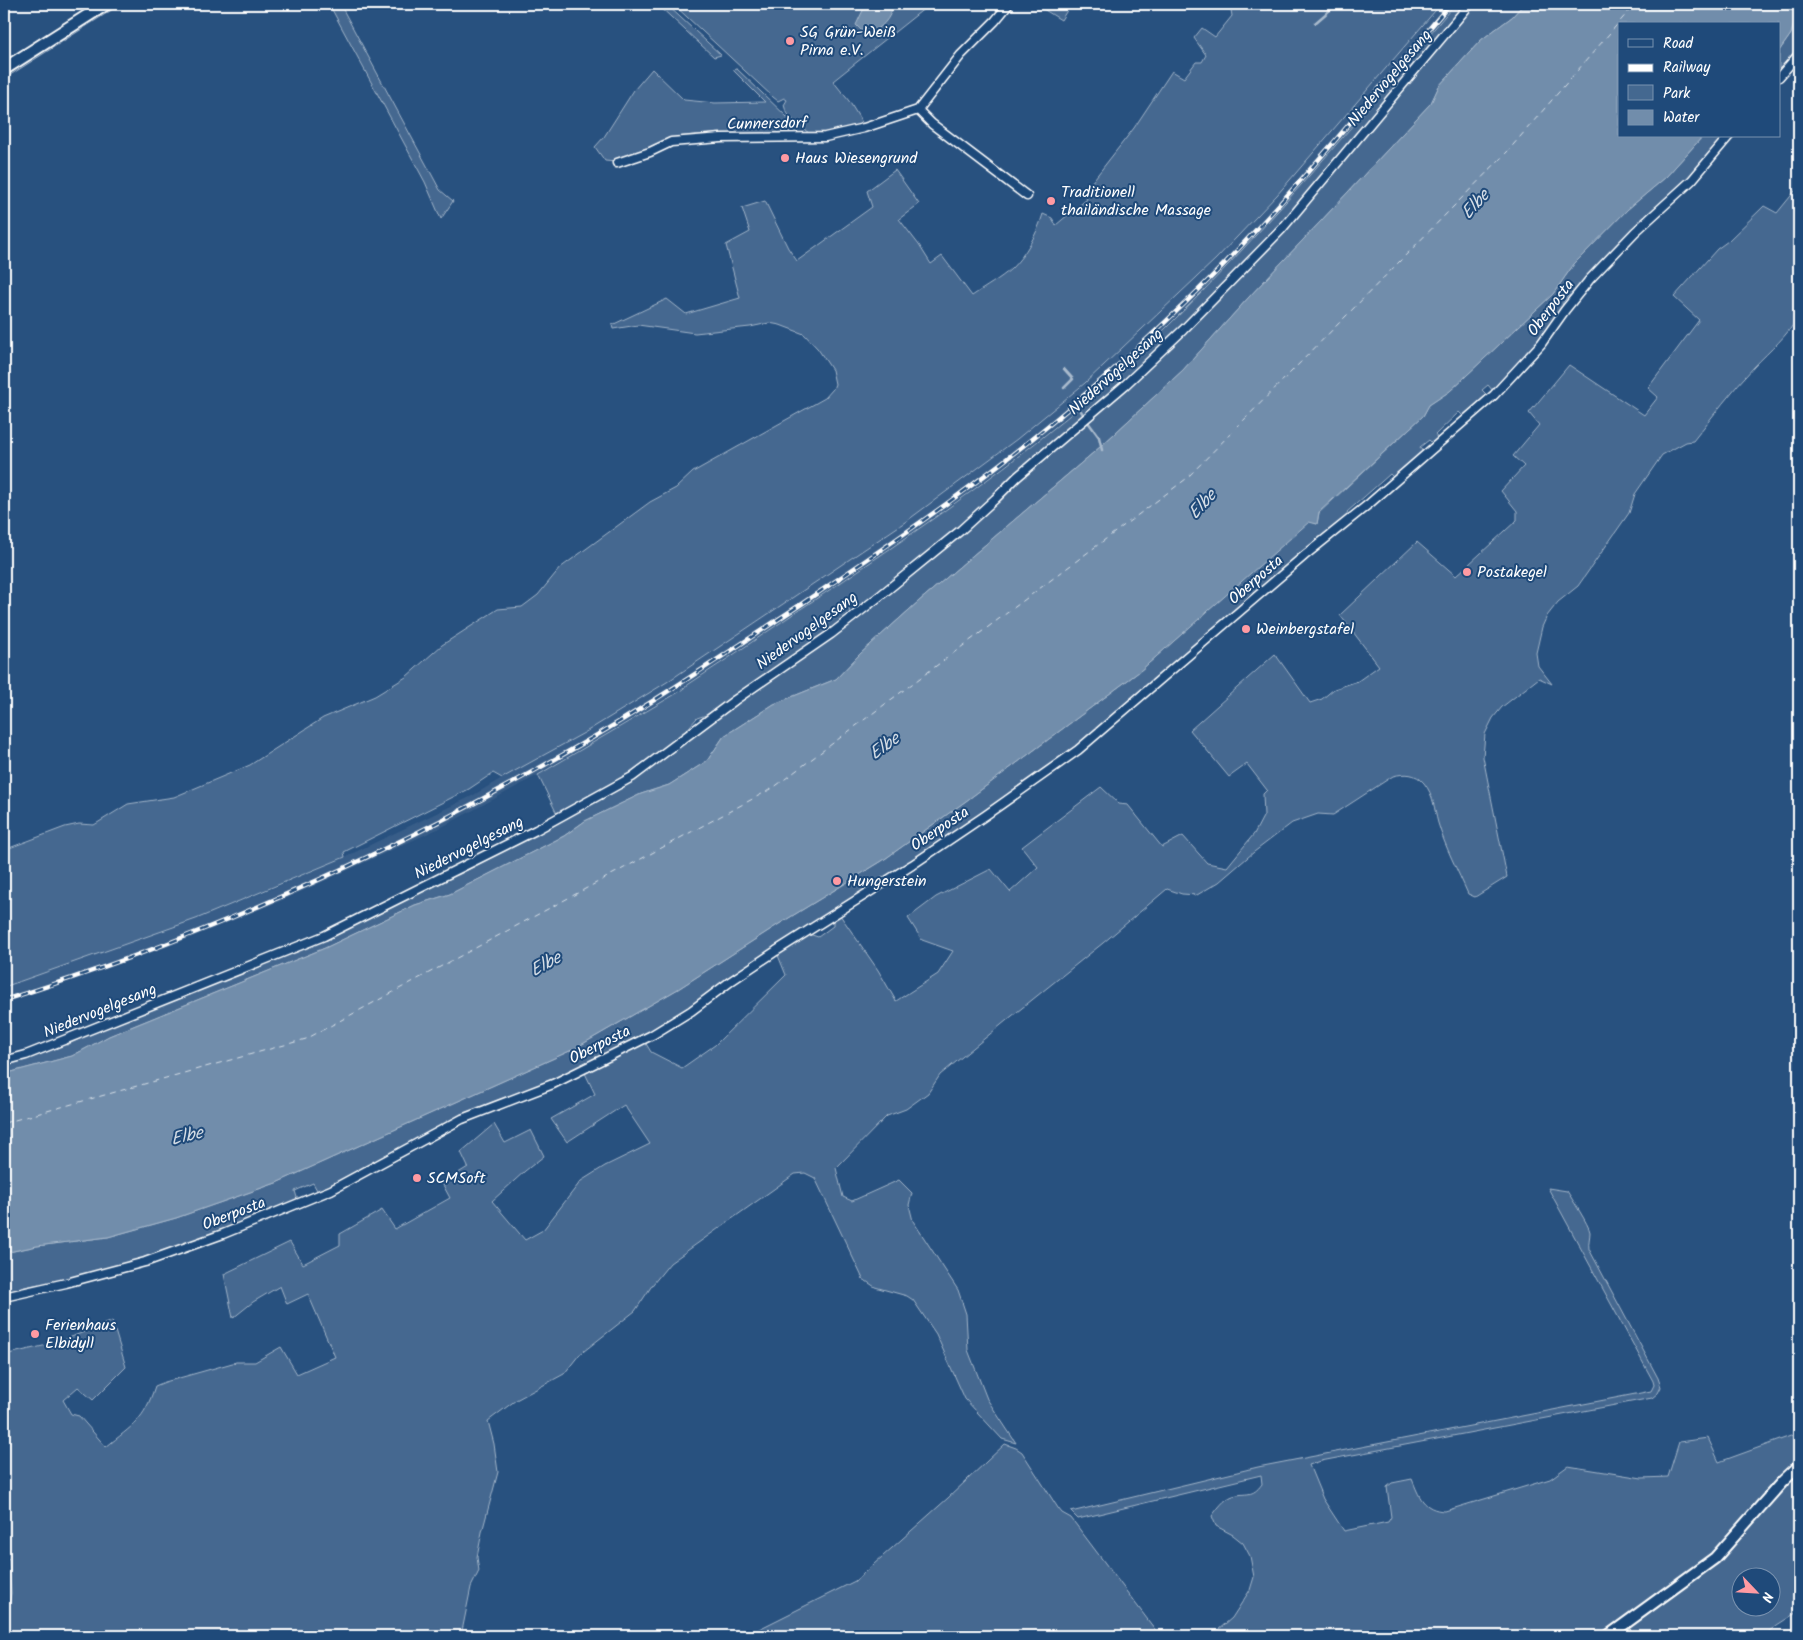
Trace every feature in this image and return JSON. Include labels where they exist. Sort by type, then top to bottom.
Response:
[{"type":"main road","points":[[4,69],[106,4]]},
{"type":"street","points":[[1009,4],[961,55],[918,110],[932,124],[1027,196]]},
{"type":"street","name":"Niedervogelgesang","points":[[4,1061],[26,1055],[324,936],[536,830],[608,791],[654,761],[691,732],[830,634],[881,595],[960,530],[1017,477],[1125,385],[1183,330],[1281,230],[1470,4]]},
{"type":"street","points":[[1780,76],[1799,54]]},
{"type":"street","name":"Cunnersdorf","points":[[618,163],[671,142],[722,138],[825,137],[864,128],[918,110]]},
{"type":"street","name":"Oberposta","points":[[4,1297],[145,1262],[222,1234],[331,1190],[462,1119],[553,1084],[652,1035],[768,956],[986,815],[1078,750],[1304,556],[1370,503],[1494,395],[1541,344],[1590,279],[1635,232],[1692,180],[1727,138]]},
{"type":"street","points":[[1608,1636],[1715,1558],[1783,1481],[1799,1466]]},
{"type":"shaded area","points":[[1441,4],[1455,4],[1289,200],[1227,268],[1096,393],[1030,448],[880,557],[679,692],[538,775],[442,827],[283,900],[180,942],[77,979],[4,1002],[4,987],[196,919],[274,888],[345,857],[472,796],[584,733],[667,682],[908,520],[1017,439],[1085,383],[1216,259],[1277,195]]},
{"type":"green space","points":[[113,4],[121,4],[4,79],[4,74]]},
{"type":"green space","points":[[329,4],[340,4],[440,190],[453,201],[441,219],[425,182]]},
{"type":"green space","points":[[657,4],[666,4],[721,55],[714,57]]},
{"type":"green space","name":"SG Grün-Weiß Pirna e.V.","points":[[673,4],[930,4],[833,81],[849,101],[863,124],[812,135],[788,114],[784,105],[787,100],[784,98],[778,101],[773,97]]},
{"type":"green space","points":[[1035,4],[1071,4],[1061,20]]},
{"type":"green space","points":[[1230,4],[1441,4],[1277,195],[1216,259],[1085,383],[1017,439],[908,520],[667,682],[584,733],[502,778],[493,773],[469,789],[344,852],[345,857],[196,919],[4,987],[4,850],[65,827],[79,824],[94,825],[128,804],[174,797],[250,765],[323,718],[375,696],[406,677],[442,645],[498,609],[522,607],[538,595],[560,568],[650,502],[676,488],[693,472],[825,398],[835,384],[832,370],[818,349],[804,334],[780,325],[769,323],[695,333],[638,325],[613,329],[612,325],[667,299],[686,314],[740,298],[726,245],[750,232],[742,208],[765,201],[788,248],[797,261],[872,207],[867,191],[895,170],[919,204],[899,219],[931,264],[942,256],[972,296],[1011,269],[1030,243],[1038,229],[1043,214],[1052,218],[1056,225],[1087,199],[1084,192],[1134,128],[1172,71],[1184,78],[1196,62],[1202,62],[1206,55],[1194,38],[1202,28],[1215,37],[1232,16]]},
{"type":"green space","points":[[1455,4],[1467,4],[1278,228],[1181,328],[1124,382],[1007,481],[992,498],[865,604],[856,607],[852,604],[848,606],[850,612],[848,617],[706,715],[697,718],[684,733],[629,775],[557,814],[538,775],[679,692],[939,515],[1035,443],[1097,392],[1193,301],[1284,205]]},
{"type":"green space","points":[[1474,4],[1524,4],[1512,17],[1481,40],[1439,86],[1431,103],[1183,370],[1100,447],[918,602],[860,654],[836,679],[774,704],[724,736],[707,761],[669,785],[641,794],[585,821],[564,836],[450,894],[415,905],[325,948],[109,1036],[72,1056],[4,1074],[4,1064],[34,1057],[33,1055],[62,1044],[67,1045],[96,1031],[237,975],[454,874],[458,875],[515,845],[611,792],[844,628],[884,598],[963,532],[1020,478],[1186,332],[1259,259],[1284,231]]},
{"type":"green space","points":[[1799,12],[1799,49],[1780,72],[1780,50],[1791,34]]},
{"type":"green space","points":[[652,69],[684,100],[715,103],[765,102],[733,70],[737,69],[787,117],[792,127],[789,133],[782,134],[693,135],[670,138],[616,162],[605,161],[595,147],[604,137],[634,90]]},
{"type":"green space","points":[[1701,138],[1724,138],[1692,176],[1573,295],[1568,296],[1562,304],[1564,307],[1538,343],[1493,391],[1488,385],[1482,390],[1488,396],[1464,417],[1459,412],[1435,435],[1439,440],[1433,444],[1429,440],[1420,447],[1423,453],[1395,479],[1390,474],[1347,512],[1349,515],[1078,745],[1051,766],[1011,791],[985,812],[910,863],[650,1033],[552,1082],[463,1117],[420,1137],[379,1162],[318,1192],[313,1183],[295,1191],[298,1201],[221,1233],[145,1259],[41,1286],[39,1284],[24,1287],[23,1290],[5,1293],[4,1253],[37,1246],[108,1237],[176,1218],[276,1183],[572,1050],[678,989],[882,861],[1140,671],[1309,521],[1317,524],[1319,513],[1423,416],[1429,405],[1450,391],[1553,294],[1574,264],[1628,209],[1666,177]]},
{"type":"green space","points":[[1799,186],[1799,315],[1795,323],[1738,385],[1693,441],[1686,442],[1662,455],[1635,494],[1629,513],[1578,586],[1558,602],[1547,616],[1542,627],[1536,653],[1538,666],[1552,684],[1539,678],[1502,707],[1493,718],[1485,734],[1483,757],[1507,877],[1475,897],[1468,894],[1444,841],[1432,797],[1427,788],[1417,777],[1406,774],[1393,776],[1333,815],[1318,814],[1292,823],[1219,882],[1197,895],[1182,894],[1167,889],[940,1075],[928,1093],[906,1109],[887,1116],[836,1168],[843,1197],[852,1201],[899,1180],[912,1193],[909,1205],[913,1221],[958,1290],[966,1314],[968,1350],[987,1399],[1016,1443],[1002,1439],[965,1399],[936,1334],[913,1300],[907,1296],[875,1287],[863,1279],[815,1178],[805,1173],[795,1174],[670,1263],[635,1311],[579,1355],[564,1374],[516,1400],[488,1421],[498,1472],[477,1557],[479,1571],[471,1587],[461,1636],[4,1636],[11,1593],[9,1559],[4,1555],[4,1355],[56,1343],[112,1321],[126,1367],[93,1400],[78,1387],[63,1400],[71,1414],[79,1416],[106,1447],[137,1421],[151,1398],[155,1386],[165,1382],[236,1362],[255,1362],[281,1347],[297,1374],[335,1357],[308,1294],[287,1304],[280,1286],[253,1302],[233,1318],[224,1274],[290,1242],[303,1264],[340,1245],[340,1234],[382,1210],[395,1229],[450,1198],[442,1183],[468,1167],[461,1152],[494,1124],[505,1143],[531,1130],[544,1156],[492,1201],[525,1240],[543,1230],[581,1181],[605,1166],[650,1144],[624,1105],[567,1142],[551,1119],[595,1094],[584,1071],[645,1042],[651,1052],[682,1068],[715,1045],[786,975],[777,953],[809,934],[818,937],[833,926],[833,917],[840,915],[878,970],[896,1001],[938,974],[953,951],[922,940],[908,918],[936,897],[991,869],[1010,892],[1038,867],[1022,847],[1101,787],[1119,804],[1128,805],[1162,847],[1183,836],[1207,863],[1227,867],[1254,834],[1264,815],[1263,794],[1267,790],[1247,764],[1229,777],[1190,730],[1275,654],[1310,703],[1322,699],[1334,689],[1358,681],[1379,666],[1340,615],[1417,542],[1456,576],[1517,520],[1517,511],[1501,491],[1524,466],[1513,456],[1539,425],[1529,413],[1569,365],[1644,415],[1658,397],[1648,388],[1699,320],[1674,297],[1717,249],[1728,241],[1764,206],[1777,213]]},
{"type":"green space","points":[[1548,1188],[1567,1191],[1587,1224],[1590,1232],[1589,1249],[1658,1378],[1661,1387],[1658,1393],[1652,1398],[1321,1461],[1309,1465],[1323,1499],[1344,1531],[1388,1522],[1391,1517],[1387,1487],[1392,1483],[1412,1479],[1420,1496],[1427,1505],[1445,1511],[1550,1479],[1568,1466],[1642,1478],[1668,1477],[1679,1442],[1708,1438],[1719,1462],[1799,1433],[1799,1462],[1716,1554],[1603,1636],[1211,1636],[1232,1618],[1250,1590],[1254,1577],[1250,1556],[1243,1543],[1216,1526],[1212,1516],[1221,1504],[1230,1497],[1249,1494],[1255,1491],[1262,1484],[1261,1475],[1078,1519],[1071,1512],[1258,1467],[1651,1391],[1654,1385],[1653,1381]]},
{"type":"green space","points":[[1005,1444],[1022,1452],[1058,1508],[1062,1513],[1071,1518],[1160,1636],[745,1636],[855,1581]]},
{"type":"green space","points":[[1799,1470],[1799,1611],[1763,1636],[1614,1636],[1679,1588]]},
{"type":"water","points":[[866,4],[893,4],[885,22],[870,34],[862,31],[856,25]]},
{"type":"water","name":"Elbe","points":[[1524,4],[1799,4],[1799,12],[1791,34],[1780,50],[1780,22],[1618,22],[1618,138],[1701,138],[1666,177],[1628,209],[1574,264],[1553,294],[1450,391],[1429,405],[1423,416],[1319,512],[1317,524],[1309,522],[1140,671],[882,861],[678,989],[572,1050],[276,1183],[176,1218],[108,1237],[37,1246],[4,1253],[4,1074],[72,1056],[109,1036],[325,948],[415,905],[450,894],[564,836],[585,821],[641,794],[669,785],[707,761],[724,736],[774,704],[836,679],[860,654],[918,602],[1100,447],[1183,370],[1431,103],[1439,86],[1481,40],[1512,17]]},
{"type":"waterway","points":[[1315,23],[1337,4]]},
{"type":"waterway","points":[[1064,369],[1073,379],[1064,388]]},
{"type":"waterway","points":[[1081,411],[1084,416]]},
{"type":"waterway","points":[[1088,422],[1099,437],[1102,450]]},
{"type":"ferry route","points":[[1619,22],[1635,4]]},
{"type":"ferry route","points":[[4,1123],[306,1039],[773,788],[1186,479],[1507,152],[1618,24]]},
{"type":"railway","points":[[4,1000],[156,948],[231,918],[305,886],[450,816],[522,778],[646,706],[877,553],[1022,447],[1090,390],[1177,311],[1227,261],[1284,198],[1450,4]]},
{"type":"place","name":"SG Grün-Weiß Pirna e.V.","points":[[790,41]]},
{"type":"place","name":"Haus Wiesengrund","points":[[785,158]]},
{"type":"place","name":"Traditionell thailändische Massage","points":[[1051,201]]},
{"type":"place","name":"Postakegel","points":[[1467,572]]},
{"type":"place","name":"Weinbergstafel","points":[[1246,629]]},
{"type":"place","name":"Hungerstein","points":[[837,881]]},
{"type":"place","name":"SCMSoft","points":[[417,1178]]},
{"type":"place","name":"Ferienhaus Elbidyll","points":[[35,1334]]}]
